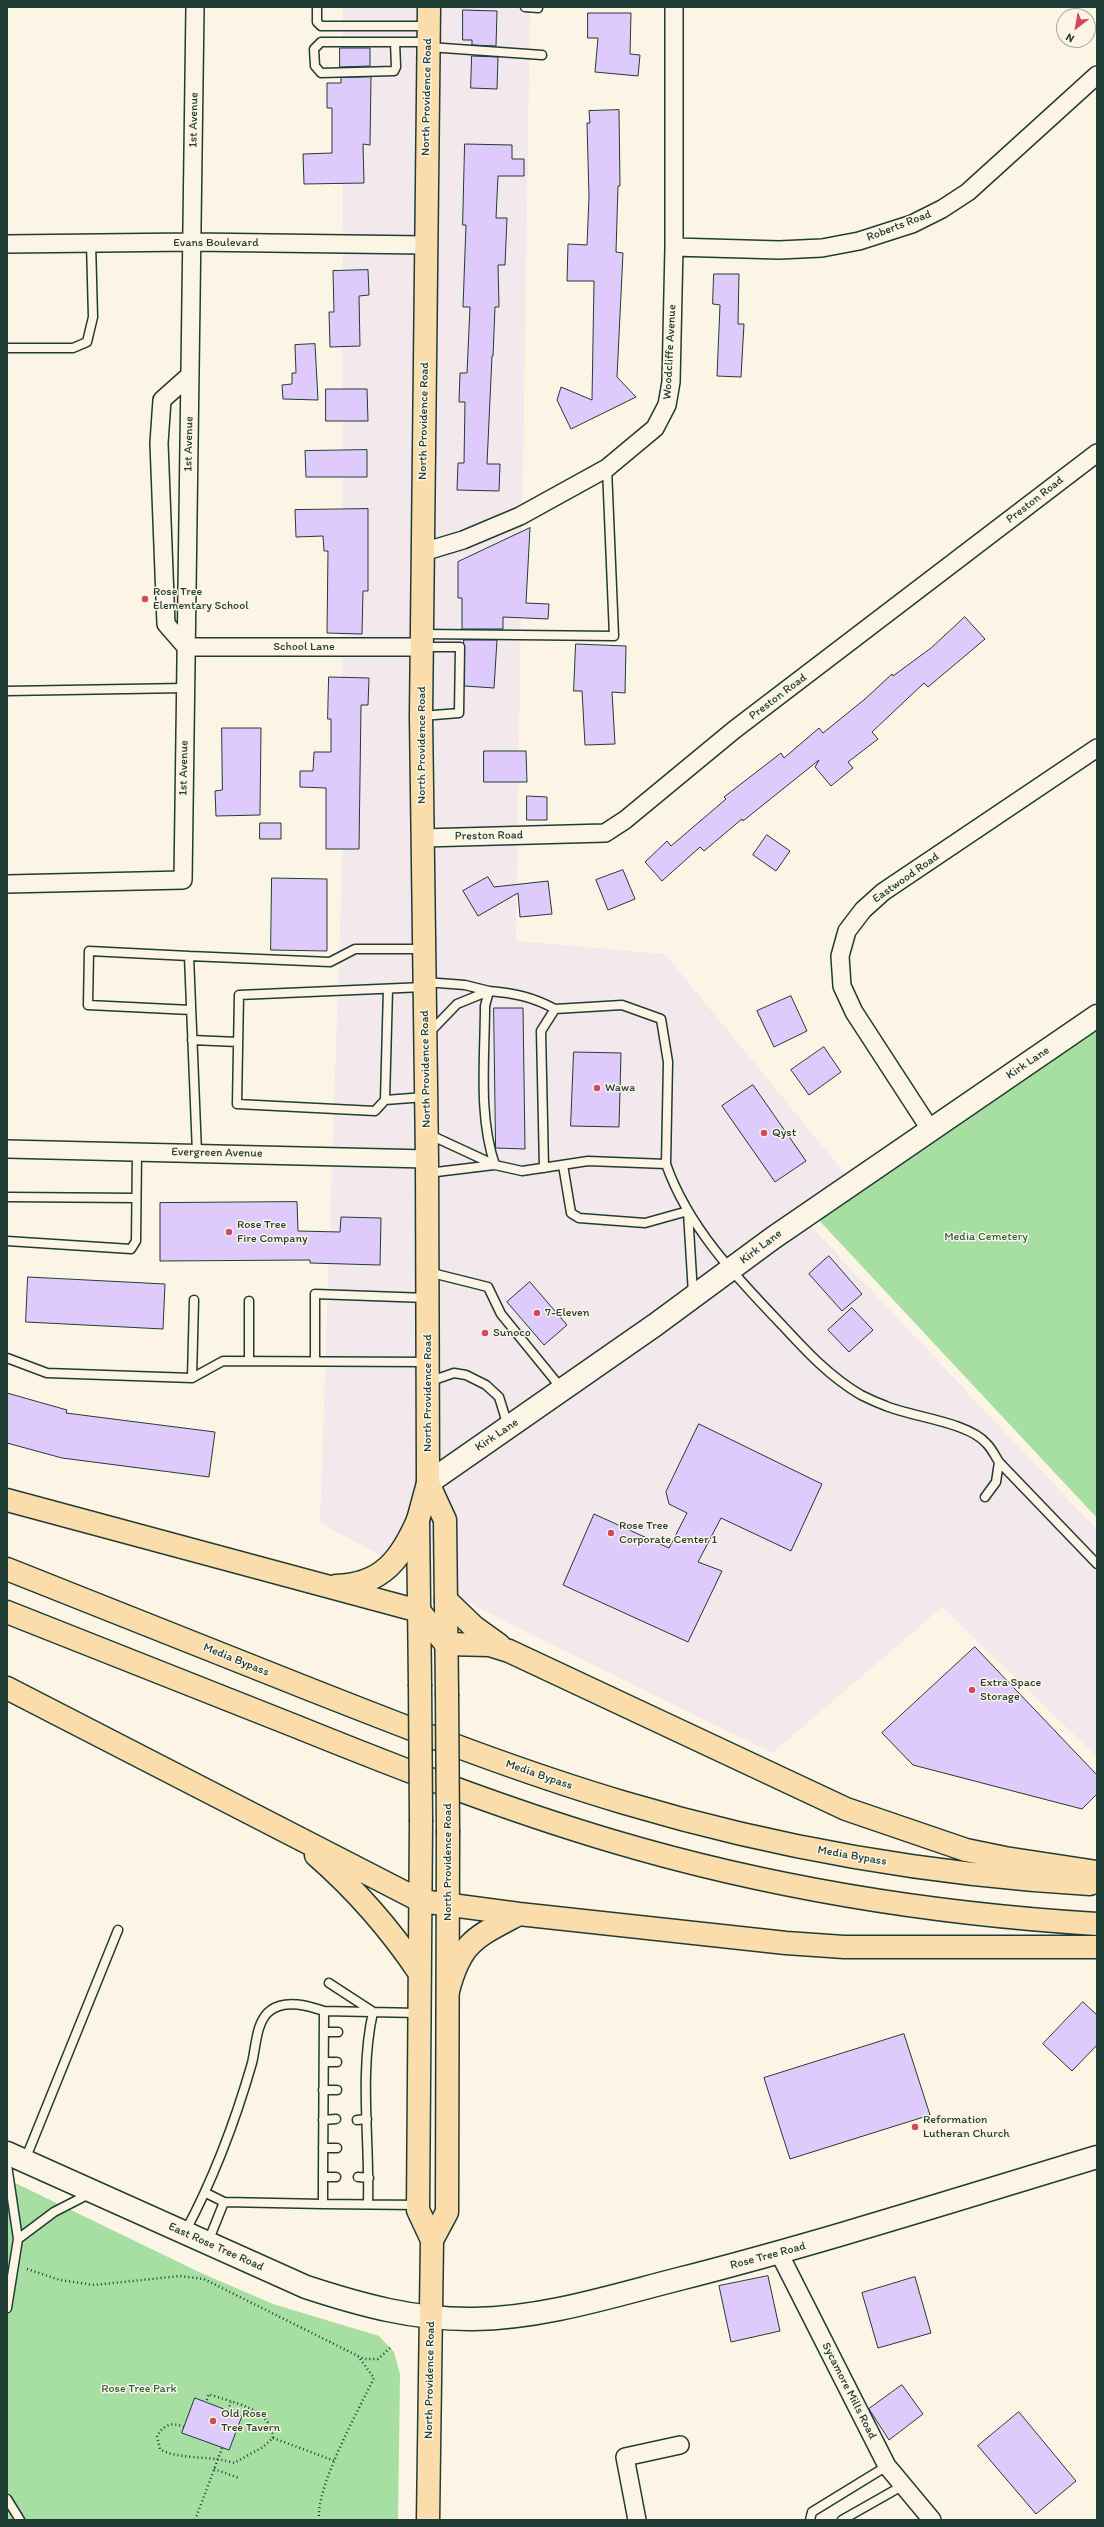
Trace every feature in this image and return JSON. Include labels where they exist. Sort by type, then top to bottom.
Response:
[{"type":"main road","name":"North Providence Road","points":[[428,30],[421,716],[427,1133],[428,1483],[418,1520],[421,1822],[421,1901],[418,2013],[418,2210],[432,2240],[428,2520]]},
{"type":"main road","name":"North Providence Road","points":[[428,1483],[445,1520],[449,1904],[447,2212],[432,2240]]},
{"type":"main road","points":[[7,1500],[419,1611],[446,1644]]},
{"type":"main road","points":[[325,1586],[349,1586],[367,1581],[384,1572],[398,1558],[408,1544],[418,1520]]},
{"type":"main road","name":"Media Bypass","points":[[7,1569],[421,1733],[624,1803],[765,1839],[907,1866],[981,1875],[1097,1884]]},
{"type":"main road","points":[[446,1600],[474,1627],[509,1651]]},
{"type":"main road","points":[[7,1612],[407,1771],[613,1842],[756,1878],[894,1904],[977,1915],[1097,1924]]},
{"type":"main road","points":[[419,1648],[446,1644],[490,1645],[509,1651],[852,1812],[966,1850],[1005,1858],[1097,1872]]},
{"type":"main road","points":[[7,1688],[277,1825],[421,1901],[519,1914],[786,1943],[844,1947],[1097,1947]]},
{"type":"main road","points":[[277,1825],[334,1871],[391,1931],[419,1972]]},
{"type":"main road","points":[[448,1992],[454,1968],[466,1947],[476,1938],[519,1914]]},
{"type":"street","name":"1st Avenue","points":[[7,884],[183,880],[195,7]]},
{"type":"street","name":"Woodcliffe Avenue","points":[[423,552],[463,540],[520,516],[607,468],[655,428],[667,406],[671,382],[674,247],[674,7]]},
{"type":"street","name":"Roberts Road","points":[[674,247],[779,250],[822,248],[859,241],[912,224],[942,209],[968,192],[1097,75]]},
{"type":"street","name":"Evans Boulevard","points":[[7,244],[192,242],[426,245]]},
{"type":"street","points":[[186,647],[166,624],[159,443],[162,400],[190,375]]},
{"type":"street","name":"Preston Road","points":[[423,838],[605,833],[625,820],[734,730],[1097,453]]},
{"type":"street","name":"School Lane","points":[[186,647],[422,641]]},
{"type":"street","name":"Eastwood Road","points":[[930,1129],[854,1012],[842,986],[840,956],[847,931],[863,910],[883,892],[1097,748]]},
{"type":"street","name":"Kirk Lane","points":[[428,1483],[563,1390],[773,1238],[1097,1016]]},
{"type":"street","name":"Evergreen Avenue","points":[[7,1149],[197,1153],[427,1166]]},
{"type":"street","name":"Rose Tree Road","points":[[431,2318],[474,2319],[550,2311],[779,2253],[1097,2157]]},
{"type":"street","name":"East Rose Tree Road","points":[[13,2160],[93,2192],[306,2287],[342,2300],[382,2310],[431,2318]]},
{"type":"street","name":"Sycamore Mills Road","points":[[779,2253],[887,2466],[902,2486],[932,2520]]},
{"type":"street","points":[[637,2520],[625,2458],[680,2445]]},
{"type":"lane","points":[[317,7],[317,22],[321,26],[428,30],[542,55]]},
{"type":"lane","points":[[525,7],[538,8]]},
{"type":"lane","points":[[396,42],[396,67],[394,71],[322,72],[315,66],[314,49],[317,44],[321,42],[396,42],[428,30]]},
{"type":"lane","points":[[7,348],[73,348],[87,342],[93,317],[91,243]]},
{"type":"lane","points":[[422,641],[614,636],[607,468]]},
{"type":"lane","points":[[421,716],[459,713],[460,647],[422,641]]},
{"type":"lane","points":[[7,691],[185,688]]},
{"type":"lane","points":[[191,1010],[88,1005],[89,951],[330,962],[354,949],[424,949]]},
{"type":"lane","points":[[189,956],[197,1153]]},
{"type":"lane","points":[[388,989],[385,1100],[375,1111],[237,1104],[239,995],[388,989],[425,985],[465,985],[489,991],[517,993],[537,999],[555,1009],[622,1005],[661,1019],[668,1062],[666,1164],[672,1183],[688,1211],[730,1270],[813,1358],[835,1378],[861,1394],[887,1407],[918,1414],[967,1431],[987,1443],[999,1462],[1097,1564]]},
{"type":"lane","points":[[426,1038],[457,1004],[489,991]]},
{"type":"lane","points":[[489,991],[486,1006],[485,1119],[487,1143],[494,1165]]},
{"type":"lane","points":[[544,1168],[541,1031],[555,1009]]},
{"type":"lane","points":[[192,1040],[238,1042]]},
{"type":"lane","points":[[385,1100],[426,1096]]},
{"type":"lane","points":[[427,1133],[494,1165]]},
{"type":"lane","points":[[7,1241],[131,1249],[136,1241],[136,1152]]},
{"type":"lane","points":[[427,1166],[494,1165],[522,1171],[588,1161],[666,1164]]},
{"type":"lane","points":[[564,1165],[571,1213],[579,1218],[646,1223],[688,1211]]},
{"type":"lane","points":[[7,1197],[136,1198]]},
{"type":"lane","points":[[688,1211],[693,1297]]},
{"type":"lane","points":[[428,1272],[488,1287],[501,1314],[563,1390]]},
{"type":"lane","points":[[316,1361],[315,1294],[428,1298]]},
{"type":"lane","points":[[192,1378],[194,1300]]},
{"type":"lane","points":[[249,1361],[250,1301]]},
{"type":"lane","points":[[7,1358],[47,1373],[192,1378],[223,1361],[316,1361],[428,1372],[454,1373],[466,1375],[486,1385],[499,1397],[509,1427]]},
{"type":"lane","points":[[985,1497],[996,1482],[999,1462]]},
{"type":"lane","points":[[7,2308],[18,2239],[13,2160],[118,1930]]},
{"type":"lane","points":[[329,1983],[373,2012]]},
{"type":"lane","points":[[185,2233],[206,2193],[238,2112],[256,2046],[260,2024],[271,2010],[284,2005],[304,2005],[324,2011],[418,2013]]},
{"type":"lane","points":[[323,2204],[324,2011]]},
{"type":"lane","points":[[368,2204],[369,2178],[363,2149],[367,2119],[367,2090],[364,2062],[368,2033],[373,2012]]},
{"type":"lane","points":[[324,2032],[338,2032]]},
{"type":"lane","points":[[359,2032],[368,2033]]},
{"type":"lane","points":[[324,2062],[337,2062]]},
{"type":"lane","points":[[324,2090],[337,2090]]},
{"type":"lane","points":[[357,2091],[367,2090]]},
{"type":"lane","points":[[323,2120],[336,2119]]},
{"type":"lane","points":[[357,2120],[367,2119]]},
{"type":"lane","points":[[323,2148],[337,2148]]},
{"type":"lane","points":[[323,2177],[336,2177]]},
{"type":"lane","points":[[358,2177],[369,2178]]},
{"type":"lane","points":[[18,2239],[54,2212],[93,2192]]},
{"type":"lane","points":[[206,2193],[224,2202],[418,2205]]},
{"type":"lane","points":[[208,2243],[224,2202]]},
{"type":"lane","points":[[810,2520],[812,2512],[887,2466]]},
{"type":"lane","points":[[842,2520],[902,2486]]},
{"type":"lane","points":[[7,2499],[20,2520]]},
{"type":"path","points":[[14,2264],[60,2280],[94,2285],[180,2276],[204,2279],[300,2328],[364,2358],[378,2359],[390,2348]]},
{"type":"path","points":[[319,2520],[318,2509],[335,2461],[374,2378],[356,2354]]},
{"type":"path","points":[[206,2402],[209,2394],[262,2414],[272,2429],[273,2438]]},
{"type":"path","points":[[228,2410],[231,2402]]},
{"type":"path","points":[[184,2427],[176,2423],[170,2424],[160,2430],[157,2436],[160,2449],[170,2455],[218,2457],[234,2462],[263,2447],[273,2438]]},
{"type":"path","points":[[273,2438],[335,2461]]},
{"type":"path","points":[[194,2520],[222,2448]]},
{"type":"path","points":[[214,2468],[239,2478]]},
{"type":"shaded area","points":[[343,7],[530,7],[516,941],[665,954],[847,1176],[809,1224],[1097,1530],[1097,1757],[942,1607],[772,1753],[500,1619],[320,1523],[342,866]]},
{"type":"green space","name":"Media Cemetery","points":[[1097,1029],[1097,1518],[815,1216]]},
{"type":"green space","name":"Rose Tree Park","points":[[7,2179],[201,2273],[273,2304],[379,2336],[394,2352],[400,2374],[398,2520],[7,2520]]},
{"type":"building","points":[[463,10],[497,11],[496,46],[472,45],[472,40],[463,40]]},
{"type":"building","points":[[588,13],[631,13],[630,54],[640,55],[638,76],[595,72],[598,38],[588,38]]},
{"type":"building","points":[[340,48],[370,48],[370,66],[340,67]]},
{"type":"building","points":[[472,56],[498,57],[497,89],[471,88]]},
{"type":"building","points":[[371,77],[370,145],[363,144],[364,183],[304,184],[303,154],[332,153],[332,108],[327,108],[327,83],[341,83],[341,78]]},
{"type":"building","points":[[619,110],[620,186],[618,186],[616,252],[623,253],[617,377],[636,397],[571,429],[557,400],[561,387],[592,400],[594,281],[567,281],[568,244],[587,245],[589,197],[587,123],[590,123],[589,111]]},
{"type":"building","points":[[465,144],[512,145],[512,159],[524,159],[524,176],[498,176],[496,218],[507,218],[505,265],[498,265],[499,307],[495,307],[487,464],[500,464],[499,491],[457,490],[458,463],[464,463],[465,402],[459,402],[460,373],[467,373],[470,307],[463,307],[466,225],[463,225]]},
{"type":"building","points":[[368,270],[369,295],[359,296],[360,346],[330,347],[329,312],[334,312],[333,271]]},
{"type":"building","points":[[714,274],[739,274],[738,324],[744,324],[741,377],[717,376],[720,305],[713,304]]},
{"type":"building","points":[[315,344],[318,400],[283,399],[282,385],[292,384],[292,373],[296,373],[295,345]]},
{"type":"building","points":[[326,389],[367,389],[368,421],[326,421]]},
{"type":"building","points":[[367,450],[367,477],[306,477],[305,451]]},
{"type":"building","points":[[368,509],[368,591],[363,591],[362,634],[327,633],[328,551],[324,551],[323,536],[296,537],[295,510]]},
{"type":"building","points":[[530,528],[526,603],[549,604],[548,619],[503,617],[503,629],[462,629],[462,598],[458,598],[458,562]]},
{"type":"building","points":[[965,617],[985,639],[928,687],[924,683],[872,732],[878,739],[848,762],[853,768],[831,786],[815,767],[819,760],[743,821],[742,819],[704,851],[700,847],[662,881],[645,862],[667,841],[671,846],[726,799],[724,797],[781,753],[784,758],[819,728],[823,733],[865,699],[892,674],[893,676],[931,648]]},
{"type":"building","points":[[464,640],[497,640],[494,688],[465,686]]},
{"type":"building","points":[[576,644],[626,646],[625,693],[612,692],[615,744],[585,745],[582,691],[574,691]]},
{"type":"building","points":[[329,677],[369,678],[368,705],[361,705],[359,849],[326,849],[326,788],[300,787],[300,771],[313,771],[314,752],[331,752],[331,719],[328,719]]},
{"type":"building","points":[[222,728],[261,728],[260,815],[216,816],[215,791],[222,790]]},
{"type":"building","points":[[484,751],[526,751],[527,782],[484,782]]},
{"type":"building","points":[[527,796],[547,797],[547,820],[527,820]]},
{"type":"building","points":[[260,823],[281,823],[281,839],[260,839]]},
{"type":"building","points":[[767,835],[790,851],[776,871],[753,855]]},
{"type":"building","points":[[623,870],[635,899],[608,910],[596,880]]},
{"type":"building","points":[[488,877],[494,887],[548,881],[552,914],[520,917],[518,893],[478,916],[463,891]]},
{"type":"building","points":[[272,878],[327,879],[327,951],[271,950]]},
{"type":"building","points":[[791,996],[807,1031],[774,1047],[757,1011]]},
{"type":"building","points":[[494,1008],[523,1008],[525,1149],[496,1148]]},
{"type":"building","points":[[824,1047],[841,1072],[809,1095],[791,1070]]},
{"type":"building","points":[[574,1052],[621,1053],[619,1127],[571,1126]]},
{"type":"building","name":"Qyst","points":[[753,1085],[806,1161],[775,1182],[722,1106]]},
{"type":"building","name":"Rose Tree Fire Company","points":[[297,1202],[298,1231],[340,1232],[341,1217],[381,1218],[380,1265],[310,1263],[310,1260],[160,1261],[160,1203]]},
{"type":"building","points":[[829,1256],[862,1294],[842,1311],[809,1274]]},
{"type":"building","points":[[28,1277],[165,1284],[163,1329],[26,1322]]},
{"type":"building","name":"7-Eleven","points":[[530,1282],[567,1325],[544,1345],[507,1302]]},
{"type":"building","points":[[852,1308],[873,1330],[849,1352],[828,1330]]},
{"type":"building","points":[[7,1393],[67,1410],[66,1413],[215,1432],[209,1477],[62,1458],[7,1443]]},
{"type":"building","name":"Rose Tree Corporate Center 1","points":[[699,1424],[822,1484],[791,1551],[721,1518],[698,1562],[722,1571],[688,1642],[563,1585],[594,1514],[669,1548],[687,1513],[669,1504],[666,1492]]},
{"type":"building","name":"Extra Space Storage","points":[[975,1647],[1097,1775],[1097,1794],[1082,1809],[913,1765],[882,1733]]},
{"type":"building","points":[[1083,2002],[1097,2015],[1097,2045],[1072,2071],[1043,2044]]},
{"type":"building","points":[[904,2034],[930,2115],[790,2159],[764,2078]]},
{"type":"building","points":[[768,2276],[780,2331],[731,2342],[719,2286]]},
{"type":"building","points":[[915,2277],[931,2333],[878,2348],[862,2293]]},
{"type":"building","points":[[902,2385],[923,2414],[889,2440],[869,2409]]},
{"type":"building","name":"Old Rose Tree Tavern","points":[[195,2398],[242,2416],[229,2450],[182,2433]]},
{"type":"building","points":[[1019,2412],[1076,2481],[1036,2514],[978,2446]]},
{"type":"place","name":"Rose Tree Elementary School","points":[[145,599]]},
{"type":"place","name":"Wawa","points":[[597,1088]]},
{"type":"place","name":"Qyst","points":[[764,1133]]},
{"type":"place","name":"Rose Tree Fire Company","points":[[229,1232]]},
{"type":"place","name":"7-Eleven","points":[[537,1313]]},
{"type":"place","name":"Sunoco","points":[[485,1333]]},
{"type":"place","name":"Rose Tree Corporate Center 1","points":[[611,1533]]},
{"type":"place","name":"Extra Space Storage","points":[[972,1690]]},
{"type":"place","name":"Reformation Lutheran Church","points":[[915,2127]]},
{"type":"place","name":"Old Rose Tree Tavern","points":[[213,2421]]}]
